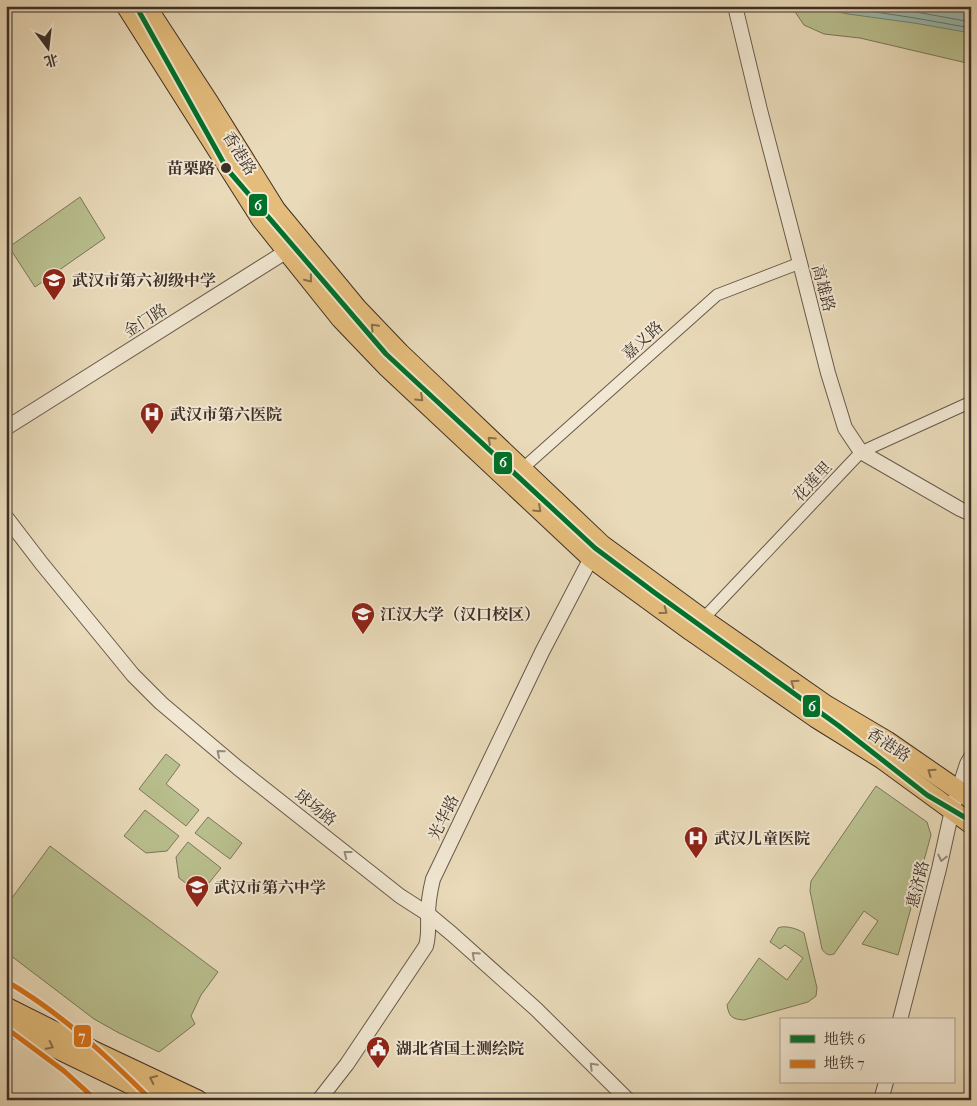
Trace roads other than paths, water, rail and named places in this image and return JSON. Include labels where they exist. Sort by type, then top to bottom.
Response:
[{"type":"main road","name":"香港路","points":[[126,6],[261,219],[294,246],[357,308],[400,354],[522,469],[597,552],[703,619],[826,705],[887,741],[964,795]]},
{"type":"main road","name":"香港路","points":[[146,6],[276,210],[294,246],[341,319],[386,366],[597,552],[699,637],[816,718],[882,759],[971,824]]},
{"type":"main road","points":[[6,1007],[198,1100]]},
{"type":"main road","points":[[6,1024],[163,1100]]},
{"type":"street","name":"高雄路","points":[[735,6],[828,373],[845,428],[861,452],[971,514]]},
{"type":"street","name":"金门路","points":[[6,428],[294,246]]},
{"type":"street","name":"嘉义路","points":[[522,469],[717,295],[800,263]]},
{"type":"street","name":"花莲里","points":[[703,619],[861,452],[971,402]]},
{"type":"street","name":"球场路","points":[[6,517],[133,675],[161,703],[238,768],[369,872],[400,896],[428,914],[452,934],[536,1009],[628,1100]]},
{"type":"street","name":"光华路","points":[[319,1100],[348,1064],[426,946],[433,879],[542,652],[597,552]]},
{"type":"street","name":"惠济路","points":[[901,1018],[939,869],[952,810],[964,795],[967,764],[971,757]]},
{"type":"street","points":[[880,1100],[885,1084]]},
{"type":"water","points":[[819,6],[971,6],[971,33],[848,14]]},
{"type":"metro line","name":"6","points":[[136,6],[227,169],[386,354],[595,548],[839,726],[927,795],[971,821]]},
{"type":"metro line","name":"7","points":[[6,981],[64,1021],[117,1067],[151,1100]]},
{"type":"metro line","name":"7","points":[[6,1028],[64,1071],[96,1100]]},
{"type":"place","name":"苗栗路","points":[[226,168]]},
{"type":"place","name":"武汉市第六初级中学","points":[[54,301]]},
{"type":"place","name":"武汉市第六医院","points":[[152,435]]},
{"type":"place","name":"江汉大学（汉口校区）","points":[[363,635]]},
{"type":"place","name":"武汉儿童医院","points":[[696,859]]},
{"type":"place","name":"武汉市第六中学","points":[[197,908]]},
{"type":"place","name":"湖北省国土测绘院","points":[[378,1069]]}]
